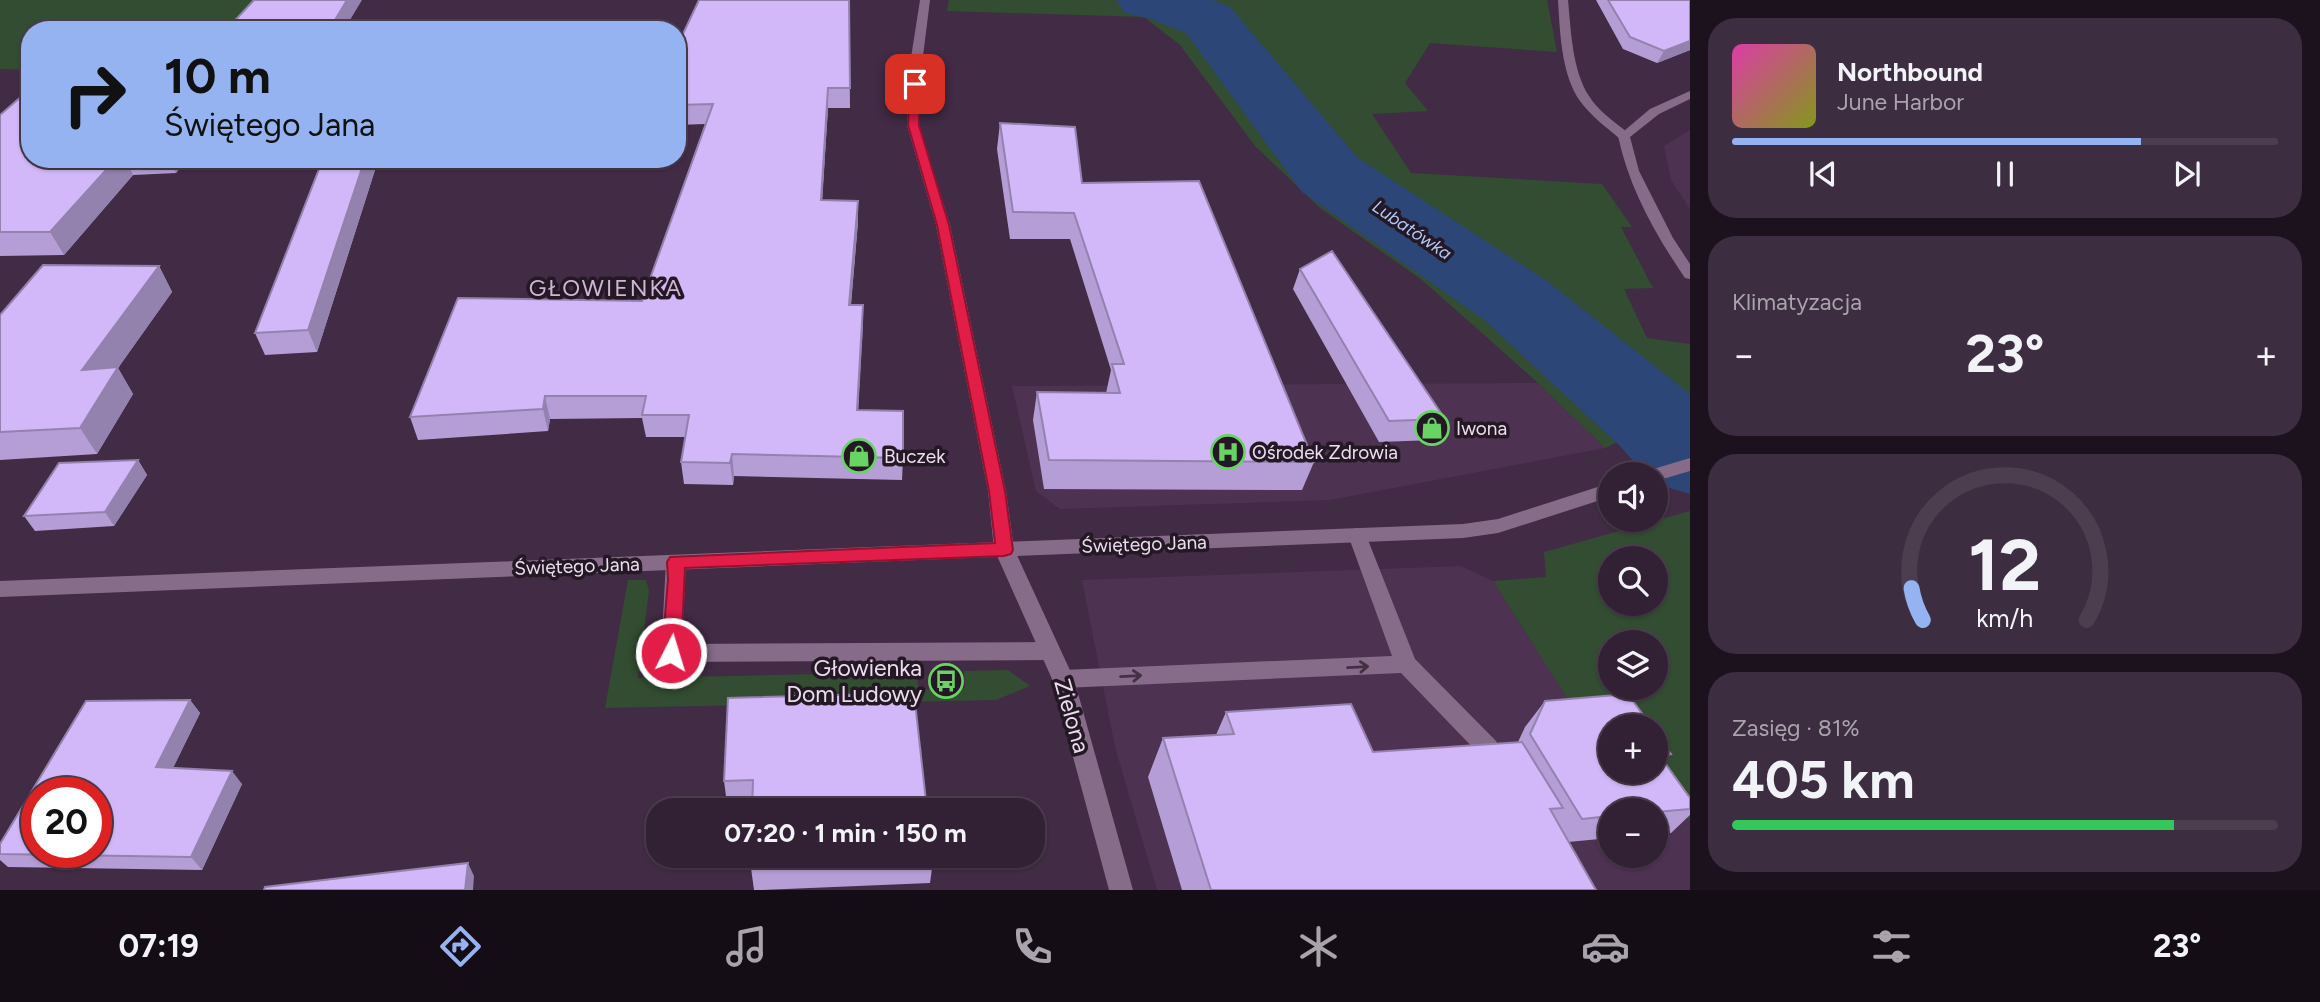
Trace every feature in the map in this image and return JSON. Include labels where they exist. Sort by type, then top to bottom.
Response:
[{"type":"street","name":"Zielona","points":[[925,0],[916,64],[914,125],[943,225],[997,491],[1004,550],[1063,680],[1121,890]]},
{"type":"street","points":[[1563,0],[1564,27],[1581,96],[1597,114],[1624,136],[1632,171],[1666,238],[1690,275]]},
{"type":"street","points":[[1624,136],[1640,119],[1662,106],[1690,95]]},
{"type":"street","points":[[1668,471],[1690,464]]},
{"type":"street","name":"Świętego Jana","points":[[0,589],[1463,531],[1498,526],[1598,494]]},
{"type":"street","points":[[1357,535],[1406,664],[1488,748],[1509,783]]},
{"type":"street","points":[[676,562],[671,653],[1050,651]]},
{"type":"street","points":[[1063,680],[1406,664]]},
{"type":"shaded area","points":[[1690,130],[1690,209],[1671,180],[1664,146]]},
{"type":"shaded area","points":[[1538,383],[1605,448],[1330,500],[1060,509],[1036,491],[1012,386]]},
{"type":"shaded area","points":[[1461,566],[1493,581],[1568,700],[1597,696],[1610,714],[1598,714],[1598,784],[1662,784],[1690,822],[1690,890],[1157,890],[1115,747],[1082,580]]},
{"type":"green space","points":[[0,0],[267,0],[252,21],[21,21],[21,70],[0,69]]},
{"type":"green space","points":[[949,0],[1547,0],[1557,52],[1430,43],[1405,83],[1428,111],[1372,114],[1411,173],[1602,184],[1632,227],[1621,227],[1653,288],[1624,289],[1647,338],[1690,344],[1690,412],[1678,416],[1562,317],[1379,193],[1332,151],[1300,152],[1351,201],[1498,302],[1619,399],[1629,436],[1605,448],[1538,383],[1422,280],[1320,208],[1255,146],[1180,45],[1144,17],[947,11]]},
{"type":"green space","points":[[1690,511],[1690,822],[1662,784],[1668,784],[1668,714],[1610,714],[1600,700],[1668,700],[1668,630],[1598,630],[1598,697],[1568,700],[1493,581],[1546,577],[1544,552],[1615,532],[1668,532],[1668,517]]},
{"type":"green space","points":[[628,580],[646,580],[649,591],[638,678],[916,672],[919,689],[965,688],[964,671],[1008,670],[1030,686],[996,700],[605,708]]},
{"type":"building","points":[[254,0],[347,0],[334,21],[234,21]]},
{"type":"building","points":[[699,0],[849,0],[850,88],[828,88],[821,200],[858,201],[849,305],[863,305],[857,410],[903,411],[903,458],[732,454],[730,463],[681,462],[689,415],[642,415],[646,396],[545,396],[543,409],[410,417],[458,298],[642,301],[713,104],[686,105],[686,28]]},
{"type":"building","points":[[1608,0],[1690,0],[1690,41],[1664,51],[1630,37]]},
{"type":"building","points":[[21,97],[21,168],[108,168],[50,232],[0,232],[0,115]]},
{"type":"building","points":[[1000,123],[1075,127],[1082,183],[1199,181],[1314,462],[1049,460],[1037,392],[1120,393],[1112,364],[1124,364],[1074,213],[1013,212]]},
{"type":"building","points":[[319,168],[362,168],[308,330],[255,333]]},
{"type":"building","points":[[1332,251],[1445,419],[1389,421],[1300,269]]},
{"type":"building","points":[[43,265],[159,266],[82,370],[118,367],[80,428],[0,432],[0,315]]},
{"type":"building","points":[[138,460],[105,512],[24,516],[59,463]]},
{"type":"building","points":[[914,693],[926,798],[752,798],[753,780],[724,781],[728,698]]},
{"type":"building","points":[[1598,697],[1598,700],[1632,700],[1642,714],[1598,714],[1598,784],[1668,784],[1668,767],[1690,798],[1690,809],[1668,811],[1668,798],[1598,798],[1598,817],[1582,819],[1530,734],[1545,701]]},
{"type":"building","points":[[190,700],[156,767],[232,771],[191,857],[112,856],[112,777],[40,777],[86,701]]},
{"type":"building","points":[[1351,704],[1373,752],[1522,742],[1563,808],[1550,809],[1596,890],[1211,890],[1163,738],[1234,734],[1226,712]]},
{"type":"building","points":[[21,809],[21,854],[0,854],[0,844]]},
{"type":"building","points":[[468,863],[465,890],[264,890],[265,887]]},
{"type":"waterway","name":"Lubatówka","points":[[1147,0],[1170,5],[1208,20],[1330,175],[1515,300],[1654,419],[1690,457]]},
{"type":"place","name":"Iwona","points":[[1432,428]]},
{"type":"place","name":"Ośrodek Zdrowia","points":[[1228,452]]},
{"type":"place","name":"Buczek","points":[[859,456]]},
{"type":"place","name":"Głowienka Dom Ludowy","points":[[946,681]]},
{"type":"district","name":"GŁOWIENKA","points":[[606,288]]},
{"type":"route","points":[[671,653],[676,562],[914,551],[1004,550],[997,491],[943,225],[914,125],[915,84]]}]
